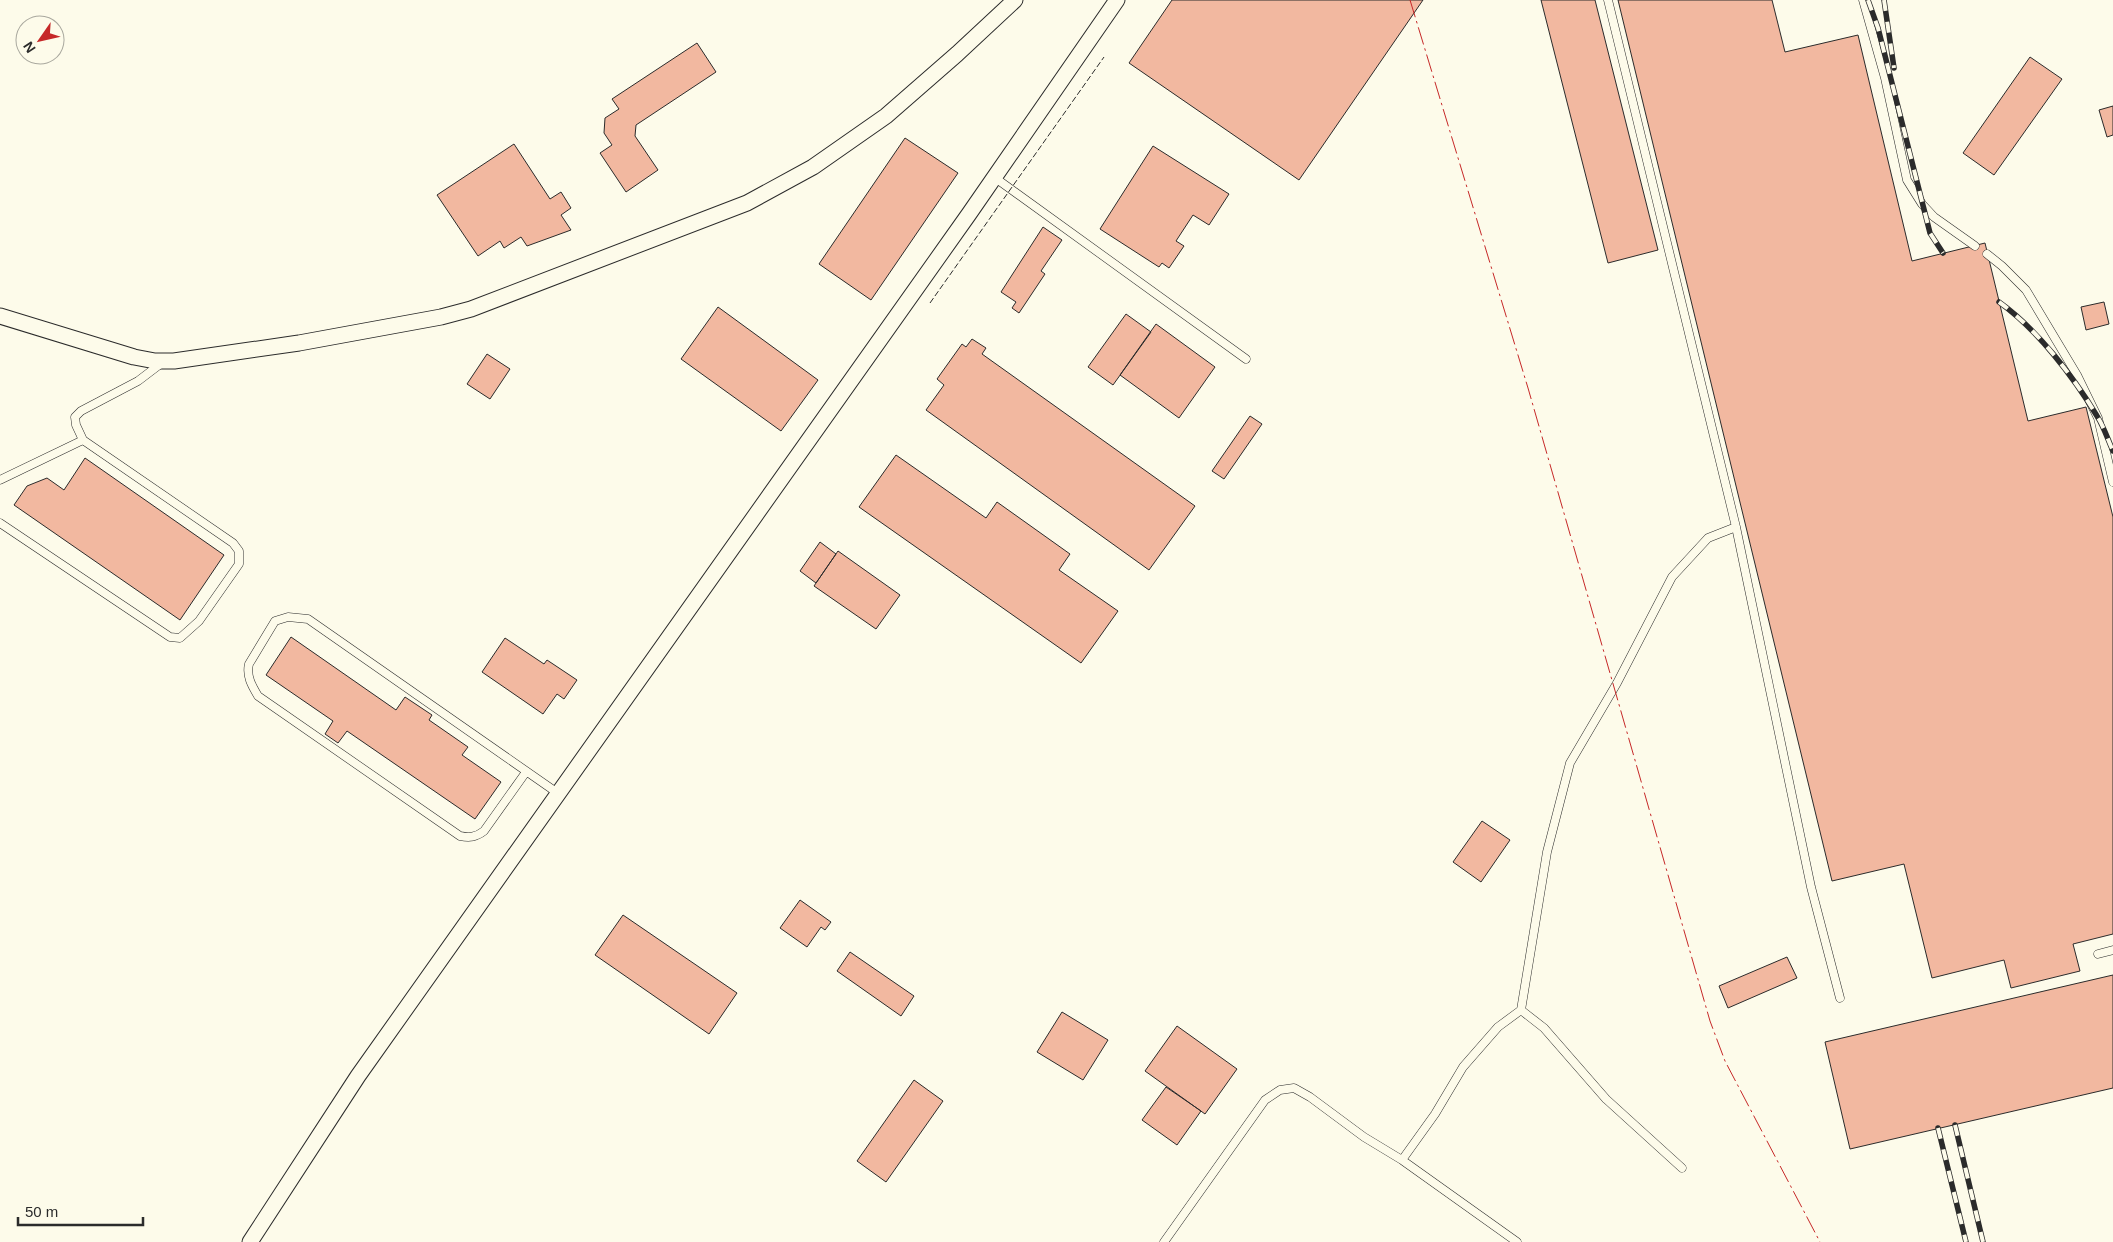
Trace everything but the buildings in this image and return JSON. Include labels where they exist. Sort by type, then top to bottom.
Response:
[{"type":"street","points":[[0,316],[134,357],[165,361],[298,343],[441,317],[471,309],[747,203],[813,167],[886,116],[1015,0]]},
{"type":"street","points":[[250,1242],[358,1076],[1118,0]]},
{"type":"lane","points":[[1608,0],[1736,526],[1811,888],[1840,998]]},
{"type":"lane","points":[[1863,0],[1885,78],[1907,180],[1928,210],[1975,246]]},
{"type":"lane","points":[[994,177],[1246,359]]},
{"type":"lane","points":[[1987,254],[2026,290],[2077,375],[2098,418],[2113,482]]},
{"type":"lane","points":[[0,523],[170,637],[180,638],[189,632],[199,621],[239,564],[239,550],[233,543],[84,440],[76,425],[75,417],[81,411],[138,381],[165,361]]},
{"type":"lane","points":[[0,480],[84,440]]},
{"type":"lane","points":[[1402,1160],[1435,1114],[1463,1067],[1498,1027],[1520,1010],[1547,852],[1570,763],[1616,684],[1672,577],[1708,538],[1736,526]]},
{"type":"lane","points":[[526,772],[484,831],[478,836],[470,838],[460,836],[258,696],[249,678],[247,670],[249,664],[275,622],[288,617],[308,619],[559,794]]},
{"type":"lane","points":[[2098,954],[2113,950]]},
{"type":"lane","points":[[1520,1010],[1544,1028],[1606,1099],[1682,1168]]},
{"type":"lane","points":[[1164,1242],[1265,1100],[1280,1090],[1294,1088],[1310,1097],[1364,1137],[1402,1160],[1517,1242]]},
{"type":"railway","points":[[1868,0],[1878,28],[1930,233],[1943,253]]},
{"type":"railway","points":[[1884,0],[1894,68]]},
{"type":"railway","points":[[1999,302],[2040,339],[2065,369],[2099,420],[2113,451]]},
{"type":"railway","points":[[1955,1125],[1983,1242]]},
{"type":"railway","points":[[1938,1128],[1966,1242]]},
{"type":"fence","points":[[930,303],[1104,57]]},
{"type":"power","points":[[1410,0],[1528,388],[1710,1021],[1725,1061],[1820,1242]]}]
